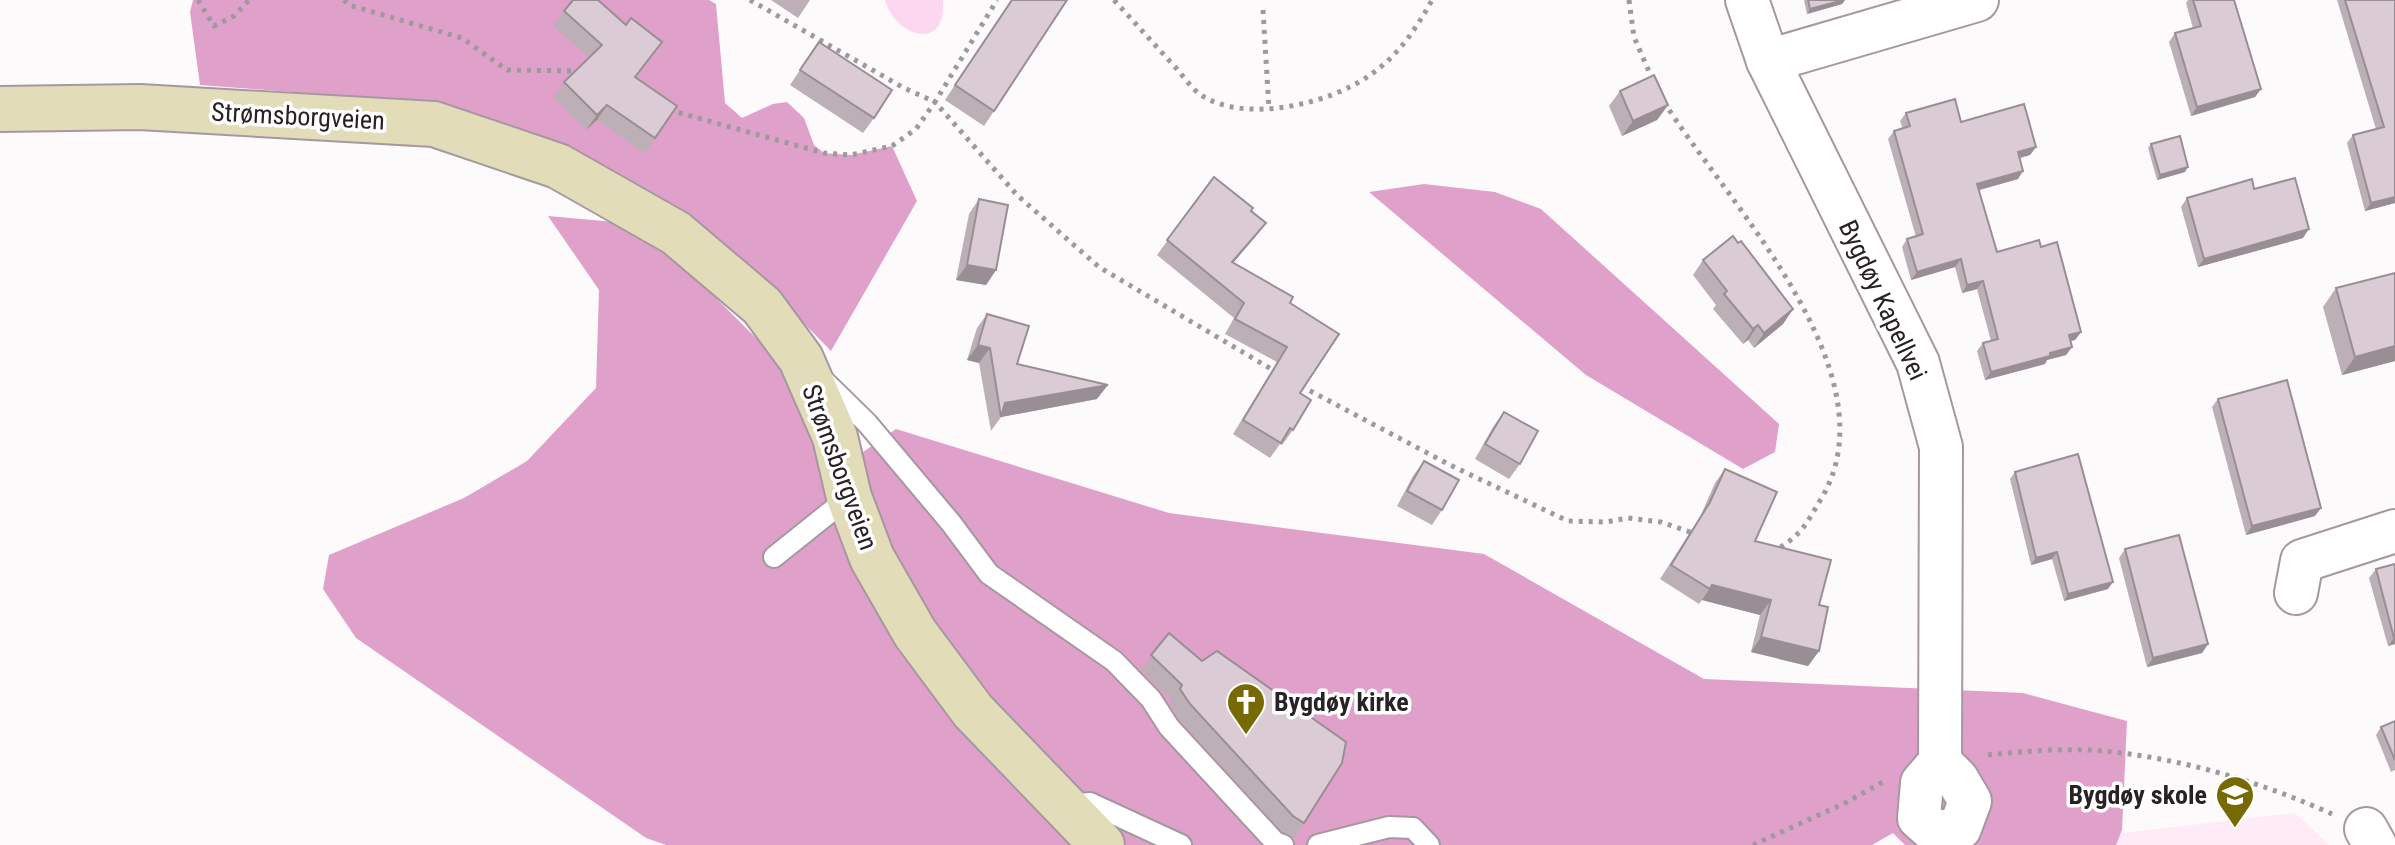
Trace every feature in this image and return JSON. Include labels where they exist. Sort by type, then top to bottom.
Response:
[{"type":"street","name":"Bygdøy Kapellvei","points":[[1747,0],[1768,61],[1918,363],[1941,447],[1943,765]]},
{"type":"street","points":[[1768,61],[1977,0]]},
{"type":"street","name":"Strømsborgveien","points":[[0,109],[140,107],[434,124],[558,166],[676,233],[762,306],[801,359],[835,437],[849,497],[872,558],[915,633],[973,711],[1102,845]]},
{"type":"street","points":[[2290,575],[2395,531]]},
{"type":"lane","points":[[801,359],[867,423],[951,523],[989,574],[1114,661],[1151,699],[1169,727],[1204,767],[1275,842],[1283,845]]},
{"type":"lane","points":[[774,557],[849,497]]},
{"type":"lane","points":[[1066,805],[1090,803],[1181,845]]},
{"type":"lane","points":[[1318,845],[1389,827],[1413,828],[1429,845]]},
{"type":"path","points":[[198,0],[214,26],[234,16],[249,0]]},
{"type":"path","points":[[344,0],[349,5],[462,38],[507,70],[557,73],[578,70],[589,77]]},
{"type":"path","points":[[750,0],[904,88],[935,102],[1017,195],[1099,267],[1333,405],[1568,521],[1606,522],[1628,518],[1661,522],[1709,540]]},
{"type":"path","points":[[665,108],[824,153],[851,155],[892,146],[916,129],[997,0]]},
{"type":"path","points":[[1114,0],[1200,95],[1230,108],[1269,109],[1307,102],[1369,77],[1394,56],[1418,25],[1432,0]]},
{"type":"path","points":[[1629,0],[1634,37],[1658,93],[1691,145],[1774,259],[1810,322],[1826,358],[1838,400],[1841,438],[1828,486],[1798,537],[1769,555]]},
{"type":"path","points":[[1263,10],[1269,109]]},
{"type":"path","points":[[1943,765],[1981,755],[2048,750],[2104,751],[2170,762],[2299,799],[2370,837]]},
{"type":"path","points":[[1753,845],[1845,803],[1894,776]]},
{"type":"shaded area","points":[[193,0],[709,0],[716,4],[725,103],[742,118],[773,104],[787,102],[804,118],[814,145],[824,153],[851,155],[892,146],[917,201],[831,351],[733,251],[635,183],[563,152],[371,98],[200,85],[190,12]]},
{"type":"shaded area","points":[[885,0],[943,0],[942,17],[937,28],[919,34],[899,23]]},
{"type":"shaded area","points":[[1424,184],[1495,192],[1541,209],[1779,424],[1775,452],[1743,469],[1586,375],[1369,192]]},
{"type":"shaded area","points":[[548,216],[626,223],[670,252],[776,358],[833,473],[896,429],[1169,513],[1484,554],[1704,679],[2023,693],[2127,721],[2122,830],[2116,845],[1905,845],[1893,833],[1872,845],[666,845],[646,838],[356,638],[323,589],[329,555],[464,498],[527,461],[596,388],[599,290]]},
{"type":"shaded area","name":"Bygdøy skole","points":[[2295,813],[2329,845],[2020,845]]},
{"type":"building","points":[[573,0],[598,0],[626,25],[631,18],[662,42],[635,77],[677,106],[655,138],[607,105],[597,115],[564,82],[602,45],[564,11]]},
{"type":"building","points":[[1012,0],[1067,0],[994,111],[955,85]]},
{"type":"building","points":[[1808,0],[1844,0],[1810,9]]},
{"type":"building","points":[[2193,0],[2234,0],[2261,89],[2197,107],[2175,33],[2201,26]]},
{"type":"building","points":[[2345,0],[2395,0],[2395,197],[2371,203],[2353,135],[2384,127]]},
{"type":"building","points":[[819,42],[892,90],[874,118],[800,70]]},
{"type":"building","points":[[1654,75],[1668,105],[1633,121],[1620,91]]},
{"type":"building","points":[[1955,99],[1961,122],[2024,104],[2036,147],[2018,152],[2023,171],[1977,184],[1997,252],[2039,240],[2041,247],[2057,242],[2081,332],[2069,335],[2072,347],[1991,372],[1983,343],[1998,339],[1983,281],[1967,285],[1961,259],[1917,272],[1907,239],[1923,234],[1894,131],[1910,126],[1906,113]]},
{"type":"building","points":[[2180,136],[2188,167],[2160,175],[2151,144]]},
{"type":"building","points":[[1214,177],[1253,208],[1251,211],[1266,223],[1232,262],[1293,297],[1290,303],[1339,334],[1300,393],[1311,400],[1293,430],[1290,428],[1281,443],[1243,420],[1287,347],[1235,319],[1244,303],[1167,240]]},
{"type":"building","points":[[2295,178],[2309,229],[2204,259],[2187,198],[2252,179],[2254,189]]},
{"type":"building","points":[[979,199],[1008,205],[996,270],[967,265]]},
{"type":"building","points":[[1733,236],[1738,243],[1741,241],[1793,309],[1764,333],[1758,325],[1753,329],[1724,294],[1727,291],[1703,260]]},
{"type":"building","points":[[2395,273],[2395,346],[2355,357],[2336,288]]},
{"type":"building","points":[[987,314],[1029,326],[1017,364],[1108,385],[1005,403],[1001,417],[990,348],[978,345]]},
{"type":"building","points":[[2287,380],[2321,508],[2252,526],[2218,399]]},
{"type":"building","points":[[1504,412],[1538,431],[1520,464],[1485,444]]},
{"type":"building","points":[[2078,454],[2113,582],[2068,594],[2057,552],[2036,558],[2015,472]]},
{"type":"building","points":[[1424,461],[1459,480],[1442,510],[1407,491]]},
{"type":"building","points":[[1725,469],[1777,492],[1755,541],[1831,560],[1819,605],[1828,607],[1819,651],[1761,637],[1771,600],[1712,585],[1710,589],[1671,565],[1710,502]]},
{"type":"building","points":[[2179,535],[2208,644],[2153,658],[2125,549]]},
{"type":"building","points":[[2395,564],[2395,637],[2394,638],[2376,569]]},
{"type":"building","name":"Bygdøy kirke","points":[[1169,633],[1202,661],[1217,651],[1346,742],[1342,763],[1304,823],[1293,816],[1190,704],[1180,689],[1182,685],[1151,655]]},
{"type":"building","points":[[2395,721],[2395,760],[2381,727]]},
{"type":"place","name":"Bygdøy kirke","points":[[1246,736]]},
{"type":"place","name":"Bygdøy skole","points":[[2235,829]]}]
